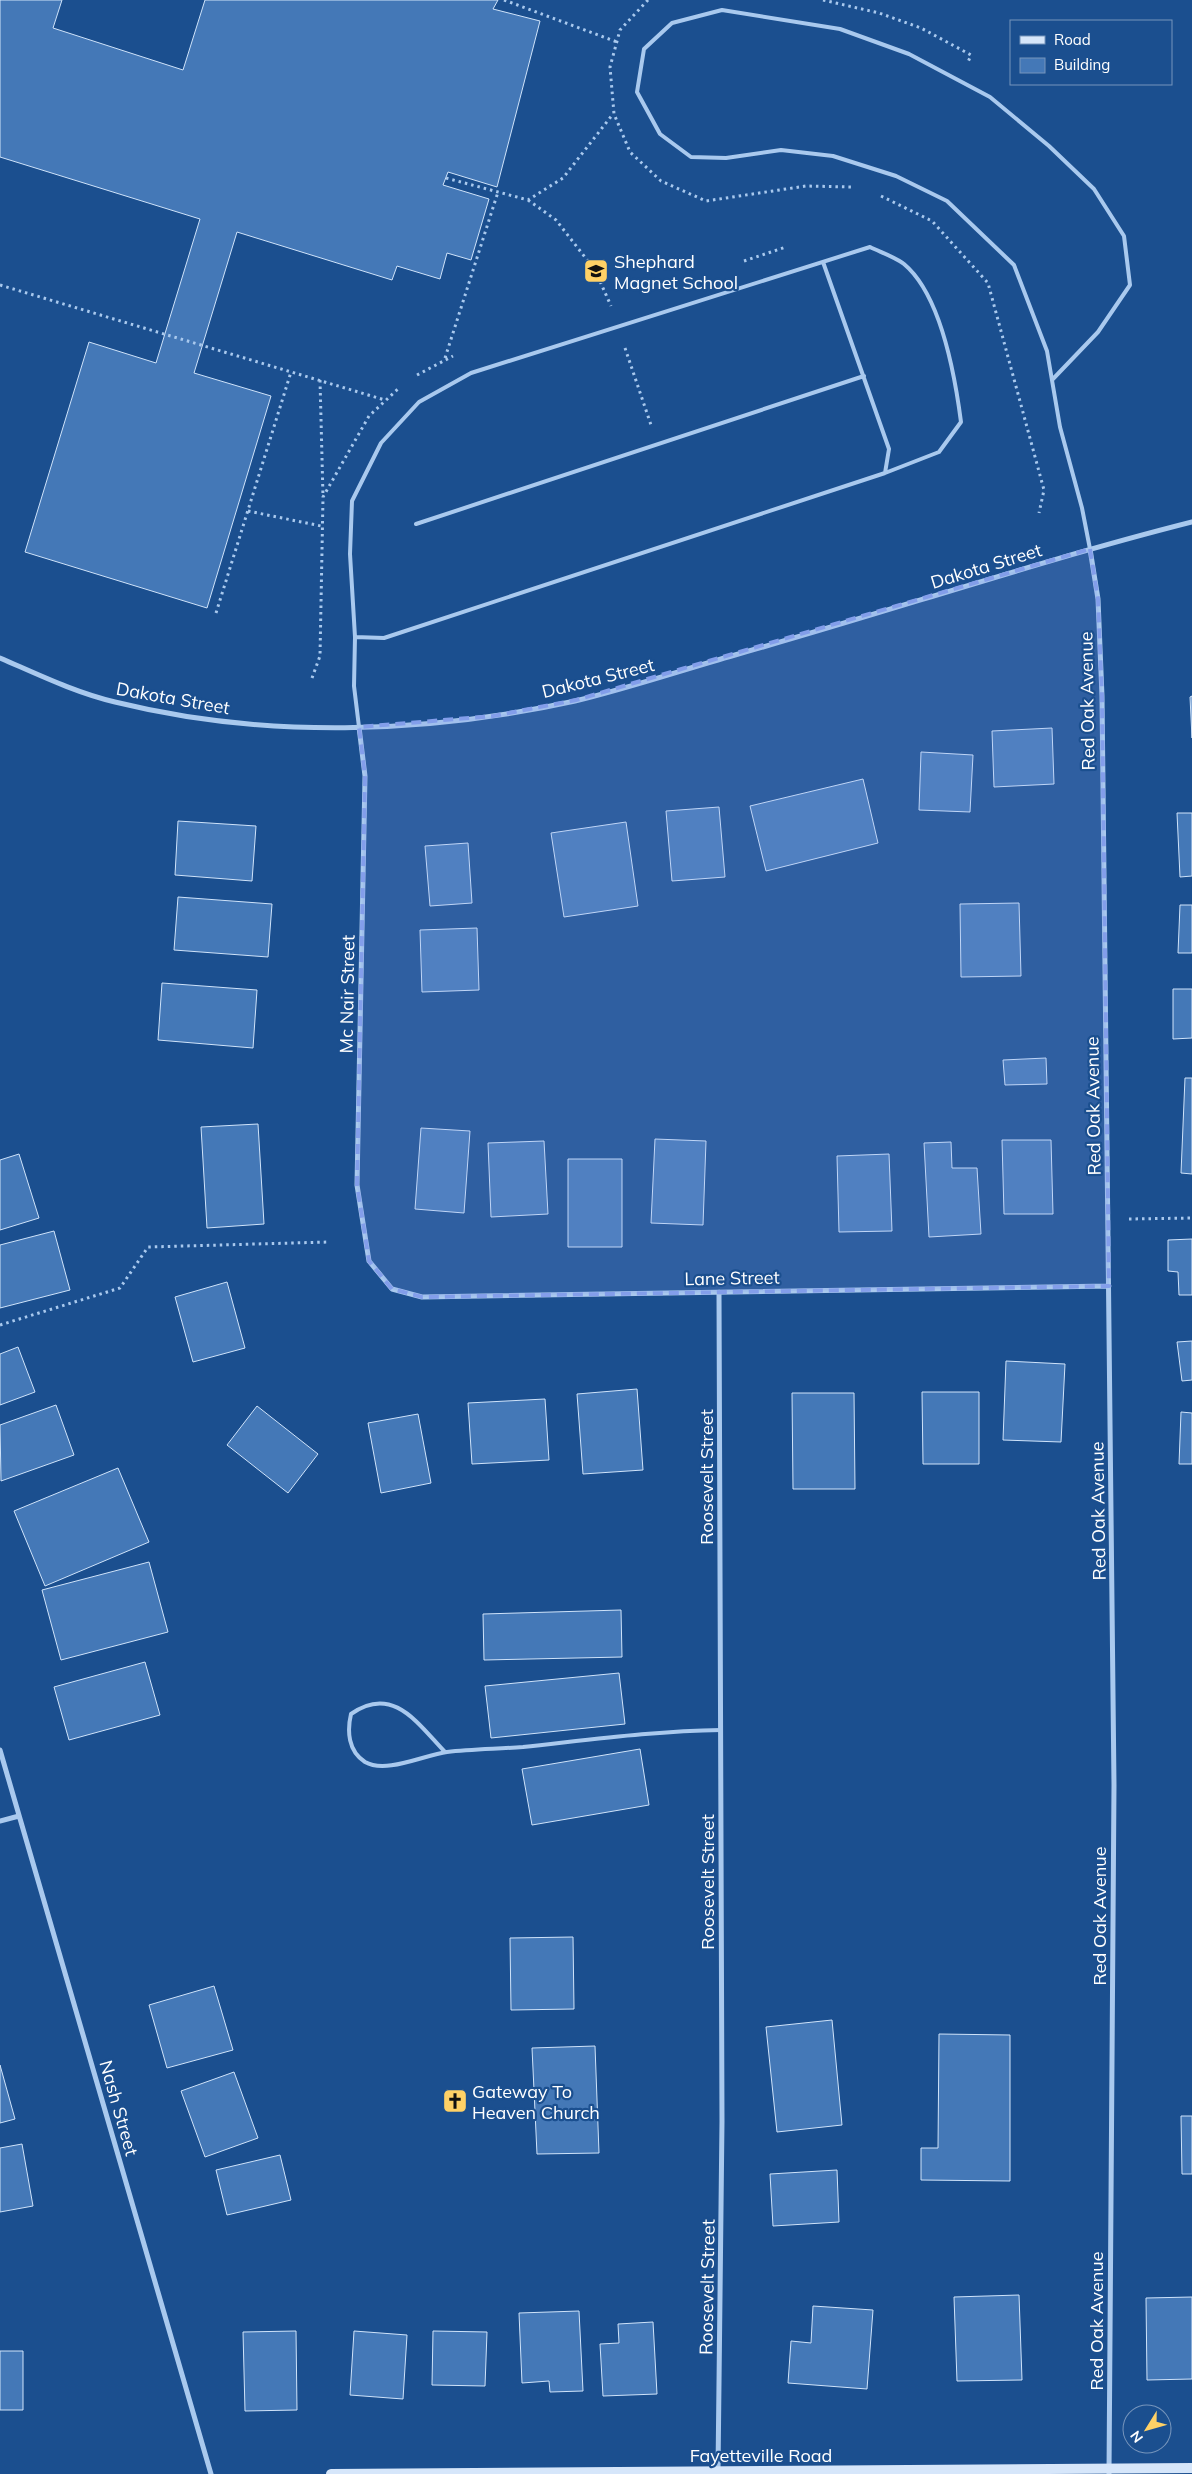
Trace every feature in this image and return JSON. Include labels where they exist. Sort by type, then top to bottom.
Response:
[{"type":"main road","name":"Fayetteville Road","points":[[331,2474],[1109,2471],[1192,2468]]},
{"type":"street","name":"Dakota Street","points":[[0,658],[42,677],[112,702],[202,721],[309,728],[359,728],[493,716],[576,700],[837,626],[1090,549],[1192,522]]},
{"type":"street","name":"Red Oak Avenue","points":[[1090,549],[1098,599],[1102,696],[1109,1286],[1114,1795],[1109,2471]]},
{"type":"street","name":"Mc Nair Street","points":[[359,728],[364,776],[357,1185],[369,1261]]},
{"type":"street","name":"Lane Street","points":[[369,1261],[392,1289],[422,1297],[1109,1286]]},
{"type":"street","name":"Roosevelt Street","points":[[718,2472],[722,2121],[719,1292]]},
{"type":"street","name":"Nash Street","points":[[0,1750],[211,2474]]},
{"type":"street","points":[[0,1821],[19,1816]]},
{"type":"lane","points":[[1052,380],[1098,332],[1130,285],[1124,236],[1094,189],[1049,146],[990,97],[909,54],[840,29],[722,10],[672,23],[644,49],[637,92],[660,134],[692,157],[726,158],[781,150],[833,156],[896,176],[947,201],[1014,265],[1047,351],[1060,427],[1082,508],[1090,549]]},
{"type":"lane","points":[[355,637],[384,638],[885,473],[939,452],[961,422],[954,370],[927,291],[904,264],[870,247],[471,374],[419,402],[381,443],[352,501],[350,554],[355,637],[354,686],[359,728]]},
{"type":"lane","points":[[823,262],[889,449],[885,473]]},
{"type":"lane","points":[[416,524],[864,376]]},
{"type":"lane","points":[[446,1752],[408,1714],[387,1703],[365,1704],[351,1714],[348,1730],[353,1748],[365,1761],[382,1767],[446,1752],[523,1747],[620,1735],[721,1730]]},
{"type":"path","points":[[504,0],[617,42]]},
{"type":"path","points":[[446,178],[528,200],[563,178],[614,114]]},
{"type":"path","points":[[445,359],[498,192]]},
{"type":"path","points":[[740,263],[786,247]]},
{"type":"path","points":[[0,285],[386,400]]},
{"type":"path","points":[[602,309],[620,303]]},
{"type":"path","points":[[413,377],[454,355]]},
{"type":"path","points":[[216,613],[291,372]]},
{"type":"path","points":[[312,678],[320,656],[323,497],[320,380]]},
{"type":"path","points":[[323,497],[369,416],[406,382]]},
{"type":"path","points":[[248,511],[321,526]]},
{"type":"path","points":[[1108,1220],[1192,1218]]},
{"type":"path","points":[[0,1325],[120,1288],[148,1247],[329,1242]]},
{"type":"highlighted area","points":[[1090,549],[1098,599],[1102,696],[1109,1286],[422,1297],[392,1289],[369,1261],[357,1185],[365,776],[359,727],[493,716],[576,700]]},
{"type":"building","points":[[0,0],[62,0],[53,28],[183,70],[205,0],[498,0],[493,9],[540,21],[497,187],[448,172],[443,185],[489,199],[471,260],[447,253],[440,279],[397,266],[392,280],[237,232],[194,373],[271,396],[207,608],[25,552],[89,342],[156,363],[200,219],[0,157]]},
{"type":"building","points":[[1192,696],[1192,738],[1190,697]]},
{"type":"building","points":[[1052,728],[1054,784],[994,787],[992,731]]},
{"type":"building","points":[[921,752],[973,755],[970,812],[919,810]]},
{"type":"building","points":[[863,779],[878,843],[766,871],[750,806]]},
{"type":"building","points":[[719,807],[725,877],[672,881],[666,811]]},
{"type":"building","points":[[1177,813],[1192,813],[1192,876],[1180,877]]},
{"type":"building","points":[[178,821],[256,826],[252,881],[175,875]]},
{"type":"building","points":[[626,822],[638,906],[564,917],[551,833]]},
{"type":"building","points":[[468,843],[472,903],[430,906],[425,846]]},
{"type":"building","points":[[178,897],[272,904],[268,957],[174,950]]},
{"type":"building","points":[[1019,903],[1021,976],[961,977],[960,904]]},
{"type":"building","points":[[1180,905],[1192,905],[1192,953],[1178,953]]},
{"type":"building","points":[[477,928],[479,990],[422,992],[420,930]]},
{"type":"building","points":[[162,983],[257,990],[253,1048],[158,1040]]},
{"type":"building","points":[[1173,989],[1192,989],[1192,1038],[1173,1039]]},
{"type":"building","points":[[1046,1058],[1047,1084],[1005,1085],[1003,1060]]},
{"type":"building","points":[[1185,1078],[1192,1078],[1192,1174],[1181,1173]]},
{"type":"building","points":[[258,1124],[264,1224],[207,1228],[201,1127]]},
{"type":"building","points":[[421,1128],[470,1131],[464,1213],[415,1209]]},
{"type":"building","points":[[655,1139],[706,1141],[703,1225],[651,1223]]},
{"type":"building","points":[[1002,1140],[1051,1140],[1053,1214],[1004,1214]]},
{"type":"building","points":[[544,1141],[548,1214],[491,1217],[488,1143]]},
{"type":"building","points":[[951,1142],[952,1168],[977,1168],[981,1234],[929,1237],[924,1143]]},
{"type":"building","points":[[19,1154],[39,1218],[0,1230],[0,1160]]},
{"type":"building","points":[[889,1154],[892,1231],[839,1232],[837,1156]]},
{"type":"building","points":[[568,1159],[622,1159],[622,1247],[568,1247]]},
{"type":"building","points":[[54,1231],[70,1290],[0,1308],[0,1245]]},
{"type":"building","points":[[1192,1239],[1192,1295],[1179,1295],[1178,1272],[1168,1271],[1168,1240]]},
{"type":"building","points":[[227,1282],[245,1348],[193,1362],[175,1297]]},
{"type":"building","points":[[1192,1341],[1192,1380],[1182,1381],[1177,1342]]},
{"type":"building","points":[[18,1347],[35,1392],[0,1405],[0,1354]]},
{"type":"building","points":[[1006,1361],[1065,1364],[1061,1442],[1003,1440]]},
{"type":"building","points":[[637,1389],[643,1470],[583,1474],[577,1394]]},
{"type":"building","points":[[922,1392],[979,1392],[979,1464],[923,1464]]},
{"type":"building","points":[[792,1393],[854,1393],[855,1489],[793,1489]]},
{"type":"building","points":[[545,1399],[549,1460],[472,1464],[468,1403]]},
{"type":"building","points":[[56,1405],[74,1455],[1,1481],[0,1425]]},
{"type":"building","points":[[257,1406],[318,1454],[288,1493],[227,1445]]},
{"type":"building","points":[[1181,1412],[1192,1413],[1192,1464],[1179,1464]]},
{"type":"building","points":[[418,1414],[431,1483],[381,1493],[368,1423]]},
{"type":"building","points":[[118,1468],[149,1542],[45,1586],[14,1511]]},
{"type":"building","points":[[149,1562],[168,1632],[61,1660],[42,1590]]},
{"type":"building","points":[[621,1610],[622,1657],[484,1660],[483,1614]]},
{"type":"building","points":[[145,1662],[160,1715],[69,1740],[54,1687]]},
{"type":"building","points":[[619,1673],[625,1724],[491,1738],[485,1686]]},
{"type":"building","points":[[640,1749],[649,1805],[532,1825],[522,1769]]},
{"type":"building","points":[[573,1937],[574,2009],[511,2010],[510,1938]]},
{"type":"building","points":[[214,1986],[233,2050],[167,2068],[149,2005]]},
{"type":"building","points":[[832,2020],[842,2125],[777,2132],[766,2027]]},
{"type":"building","points":[[939,2034],[1010,2035],[1010,2181],[921,2180],[921,2148],[938,2148]]},
{"type":"building","points":[[595,2046],[599,2153],[537,2154],[532,2048]]},
{"type":"building","points":[[0,2065],[15,2119],[0,2123]]},
{"type":"building","points":[[234,2072],[258,2138],[205,2157],[181,2091]]},
{"type":"building","points":[[1181,2116],[1192,2116],[1192,2174],[1182,2174]]},
{"type":"building","points":[[22,2144],[33,2206],[0,2212],[0,2148]]},
{"type":"building","points":[[280,2155],[291,2200],[227,2215],[216,2170]]},
{"type":"building","points":[[837,2170],[839,2222],[773,2226],[770,2174]]},
{"type":"building","points":[[1019,2295],[1022,2380],[957,2381],[954,2297]]},
{"type":"building","points":[[1192,2297],[1192,2379],[1147,2380],[1146,2298]]},
{"type":"building","points":[[813,2306],[873,2310],[867,2389],[788,2383],[791,2341],[811,2343]]},
{"type":"building","points":[[579,2311],[583,2391],[550,2392],[549,2381],[522,2383],[519,2313]]},
{"type":"building","points":[[653,2322],[657,2394],[603,2396],[600,2344],[619,2343],[618,2324]]},
{"type":"building","points":[[296,2331],[297,2410],[245,2411],[243,2332]]},
{"type":"building","points":[[354,2331],[407,2335],[403,2399],[350,2395]]},
{"type":"building","points":[[433,2331],[487,2332],[485,2386],[432,2385]]},
{"type":"building","points":[[0,2351],[23,2351],[23,2410],[0,2410]]},
{"type":"place","name":"Shephard Magnet School","points":[[596,271]]},
{"type":"place","name":"Gateway To Heaven Church","points":[[455,2101]]}]
